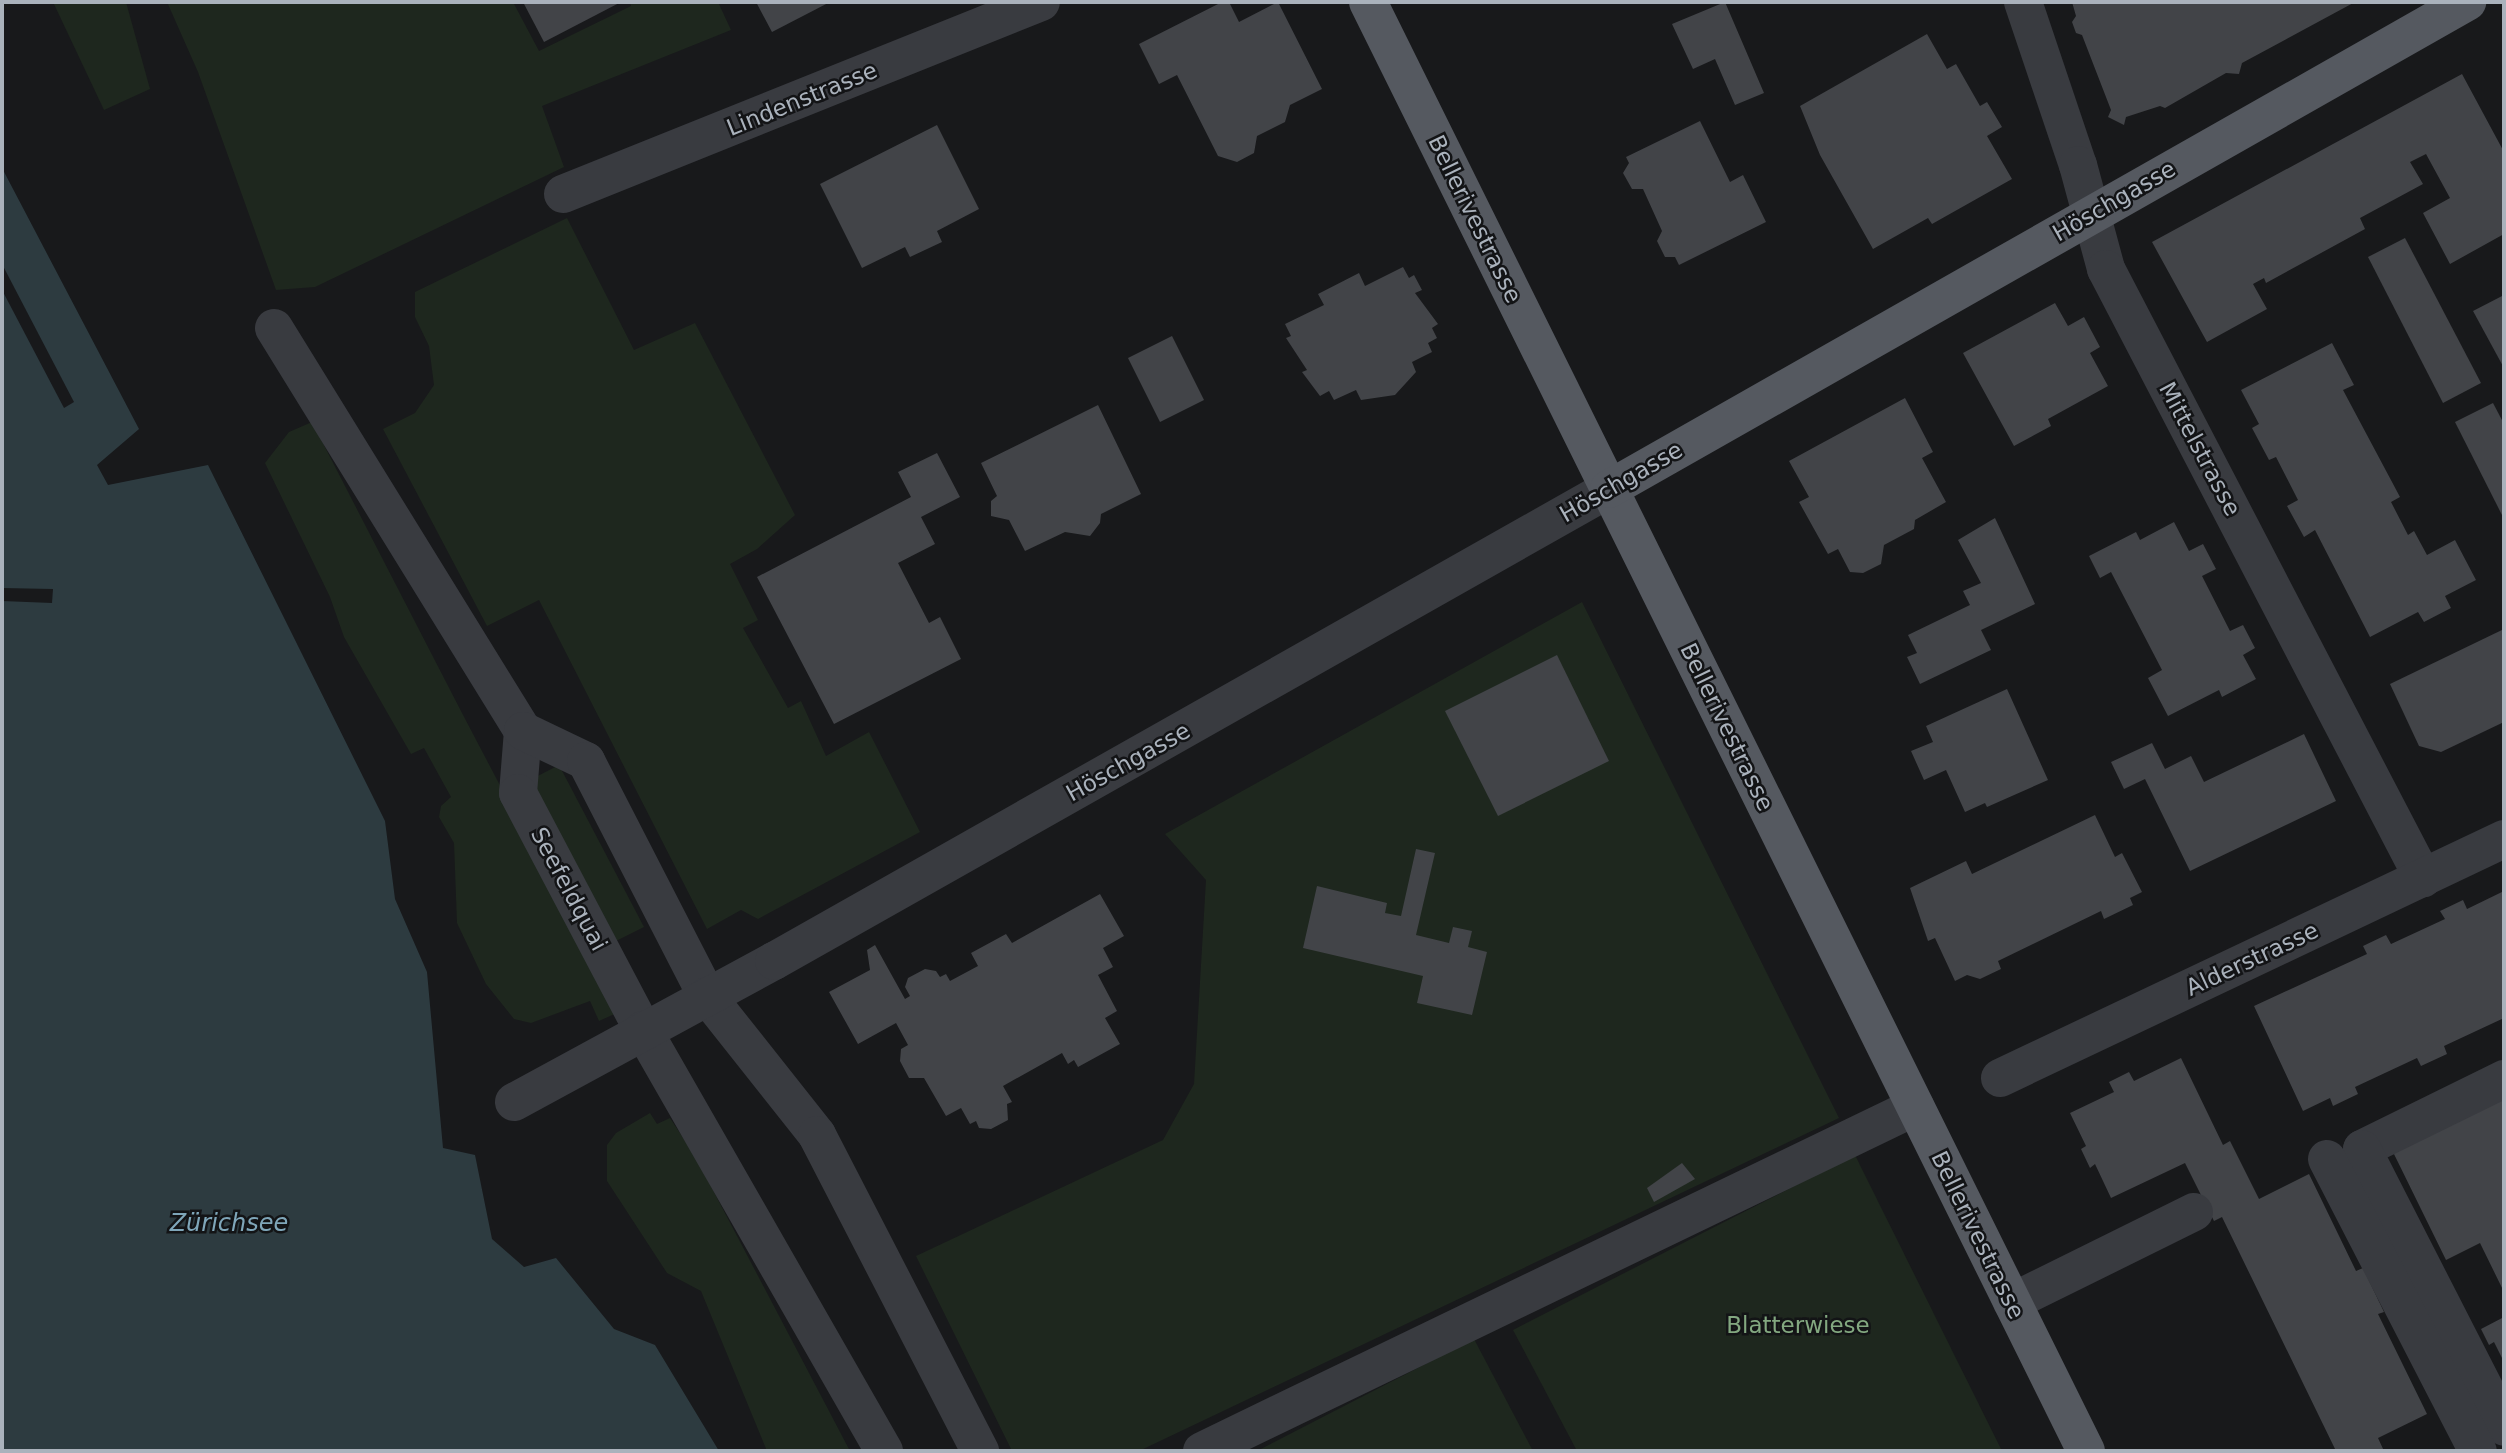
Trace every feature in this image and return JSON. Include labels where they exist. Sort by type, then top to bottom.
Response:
[{"type":"main road","name":"Bellerivestrasse","points":[[1368,2],[2086,1451]]},
{"type":"main road","name":"Höschgasse","points":[[1609,489],[2467,2]]},
{"type":"street","name":"Lindenstrasse","points":[[563,194],[1041,2]]},
{"type":"street","name":"Mittelstrasse","points":[[2023,2],[2106,269],[2423,878]]},
{"type":"street","points":[[274,328],[523,731],[586,761],[707,996],[817,1135],[980,1451]]},
{"type":"street","name":"Höschgasse","points":[[514,1102],[774,961],[1609,489]]},
{"type":"street","name":"Seefeldquai","points":[[523,731],[518,793],[643,1030],[884,1451]]},
{"type":"street","name":"Alderstrasse","points":[[2000,1078],[2504,839]]},
{"type":"street","points":[[2504,1079],[2362,1149],[2504,1427]]},
{"type":"street","points":[[1202,1451],[1915,1107]]},
{"type":"street","points":[[2327,1160],[2477,1451]]},
{"type":"street","points":[[2012,1302],[2194,1212]]},
{"type":"green space","points":[[53,2],[126,2],[150,89],[104,110]]},
{"type":"green space","points":[[167,2],[513,2],[539,51],[631,6],[630,2],[718,2],[731,30],[542,106],[564,167],[315,287],[276,290],[198,72]]},
{"type":"green space","points":[[567,218],[634,350],[695,323],[795,515],[757,549],[730,564],[758,620],[743,628],[788,708],[801,701],[826,756],[869,732],[920,832],[758,919],[741,910],[707,929],[539,600],[487,626],[383,429],[415,413],[434,385],[429,346],[415,317],[415,292]]},
{"type":"green space","points":[[312,422],[619,1012],[599,1021],[590,1001],[531,1023],[514,1019],[486,984],[457,923],[454,843],[439,817],[441,806],[451,797],[424,748],[411,754],[344,637],[330,597],[265,463],[289,432]]},
{"type":"green space","points":[[1582,602],[1839,1118],[1139,1451],[1012,1451],[916,1256],[1163,1140],[1194,1084],[1206,880],[1165,834]]},
{"type":"green space","points":[[559,765],[644,927],[612,943],[528,781]]},
{"type":"green space","points":[[650,1113],[657,1124],[670,1118],[695,1156],[850,1451],[767,1451],[701,1291],[667,1273],[607,1181],[607,1145],[616,1133]]},
{"type":"green space","name":"Blatterwiese","points":[[1855,1155],[2002,1451],[1577,1451],[1513,1330]]},
{"type":"green space","points":[[1474,1339],[1533,1451],[1257,1451]]},
{"type":"water","name":"Zürichsee","points":[[2,168],[139,429],[97,465],[108,485],[208,465],[385,821],[395,899],[427,972],[443,1148],[475,1155],[492,1239],[524,1267],[556,1258],[614,1329],[655,1345],[719,1451],[2,1451]]},
{"type":"pier","points":[[2,264],[74,402],[64,408],[2,290]]},
{"type":"pier","points":[[2,588],[53,589],[52,603],[2,601]]},
{"type":"building","points":[[523,2],[621,2],[544,42]]},
{"type":"building","points":[[756,2],[830,2],[772,32]]},
{"type":"building","points":[[1222,2],[1229,2],[1239,22],[1278,2],[1322,89],[1290,105],[1285,122],[1257,136],[1254,153],[1237,162],[1218,156],[1177,75],[1159,84],[1139,44]]},
{"type":"building","points":[[1725,2],[1764,93],[1735,105],[1715,59],[1693,69],[1672,24]]},
{"type":"building","points":[[2072,2],[2355,2],[2242,63],[2239,74],[2226,73],[2165,108],[2160,106],[2126,117],[2124,125],[2108,117],[2111,110],[2082,35],[2076,33],[2072,22],[2076,16]]},
{"type":"building","points":[[1927,34],[1947,69],[1956,64],[1980,106],[1987,102],[2002,127],[1987,136],[2012,179],[1932,224],[1928,218],[1873,249],[1820,155],[1800,106]]},
{"type":"building","points":[[2462,74],[2504,152],[2504,234],[2450,264],[2423,213],[2450,198],[2426,154],[2410,162],[2423,184],[2360,218],[2365,229],[2266,283],[2264,278],[2253,284],[2267,309],[2207,342],[2152,242]]},
{"type":"building","points":[[1700,121],[1730,182],[1743,175],[1766,222],[1679,265],[1675,257],[1665,257],[1657,241],[1662,231],[1643,189],[1632,189],[1623,173],[1629,163],[1626,157]]},
{"type":"building","points":[[937,125],[979,209],[937,231],[942,242],[910,257],[905,247],[862,268],[820,184]]},
{"type":"building","points":[[2405,238],[2481,383],[2443,403],[2368,257]]},
{"type":"building","points":[[1403,267],[1409,278],[1414,275],[1422,290],[1415,293],[1438,324],[1432,328],[1437,338],[1428,343],[1432,352],[1412,362],[1416,372],[1395,395],[1361,400],[1356,390],[1334,400],[1329,391],[1320,396],[1302,372],[1307,370],[1286,338],[1291,336],[1285,324],[1324,305],[1318,294],[1359,273],[1365,286]]},
{"type":"building","points":[[2504,295],[2504,368],[2473,311]]},
{"type":"building","points":[[2055,303],[2068,326],[2084,317],[2100,347],[2090,353],[2108,386],[2048,419],[2051,426],[2014,446],[1963,353]]},
{"type":"building","points":[[1172,336],[1204,400],[1160,422],[1128,358]]},
{"type":"building","points":[[2332,343],[2354,385],[2343,390],[2400,497],[2391,502],[2408,535],[2414,531],[2427,555],[2455,540],[2476,580],[2445,596],[2451,608],[2424,622],[2418,612],[2370,637],[2315,530],[2304,537],[2287,506],[2298,500],[2276,457],[2269,460],[2252,428],[2259,424],[2241,390]]},
{"type":"building","points":[[1905,398],[1933,452],[1922,458],[1946,502],[1915,520],[1914,529],[1884,545],[1881,564],[1863,573],[1850,572],[1838,549],[1828,554],[1799,502],[1809,497],[1789,461]]},
{"type":"building","points":[[2493,403],[2504,424],[2504,519],[2455,422]]},
{"type":"building","points":[[1098,405],[1141,494],[1101,514],[1100,523],[1090,536],[1065,532],[1025,551],[1009,520],[991,516],[991,501],[997,496],[981,463]]},
{"type":"building","points":[[937,453],[960,497],[921,517],[935,544],[898,563],[929,623],[940,617],[961,659],[834,724],[757,577],[911,497],[898,472]]},
{"type":"building","points":[[1995,518],[2035,604],[1981,630],[1991,650],[1920,684],[1907,657],[1917,653],[1908,635],[1970,605],[1963,591],[1981,583],[1958,540]]},
{"type":"building","points":[[2174,522],[2189,551],[2203,544],[2216,569],[2202,576],[2230,631],[2243,625],[2255,648],[2243,655],[2256,679],[2222,697],[2219,690],[2168,716],[2148,678],[2162,670],[2111,572],[2100,578],[2089,556],[2136,532],[2140,540]]},
{"type":"building","points":[[2504,629],[2504,722],[2441,752],[2419,746],[2390,684]]},
{"type":"building","points":[[1557,655],[1609,761],[1498,816],[1445,711]]},
{"type":"building","points":[[2007,689],[2048,780],[1987,807],[1985,803],[1965,812],[1946,770],[1924,780],[1911,751],[1933,742],[1926,726]]},
{"type":"building","points":[[2304,734],[2336,801],[2190,871],[2145,779],[2124,789],[2111,762],[2152,743],[2165,769],[2191,756],[2204,782]]},
{"type":"building","points":[[2095,815],[2115,857],[2122,853],[2142,892],[2130,898],[2133,905],[2104,919],[2101,911],[1998,961],[2001,969],[1980,979],[1967,975],[1955,981],[1935,938],[1928,941],[1910,888],[1966,861],[1972,874]]},
{"type":"building","points":[[1416,849],[1435,853],[1416,935],[1449,943],[1453,927],[1472,931],[1468,947],[1487,952],[1472,1015],[1417,1003],[1423,976],[1303,948],[1317,886],[1387,903],[1385,913],[1401,916]]},
{"type":"building","points":[[2504,891],[2504,1018],[2444,1046],[2447,1054],[2421,1066],[2417,1058],[2355,1087],[2358,1094],[2333,1106],[2330,1098],[2303,1111],[2254,1006],[2367,954],[2363,946],[2386,935],[2391,944],[2445,919],[2440,911],[2463,900],[2467,909]]},
{"type":"building","points":[[1100,894],[1124,936],[1103,948],[1113,967],[1098,975],[1117,1011],[1105,1018],[1120,1044],[1078,1067],[1074,1060],[1068,1064],[1062,1053],[1003,1086],[1012,1102],[1007,1104],[1008,1120],[991,1129],[979,1128],[976,1121],[970,1124],[961,1108],[946,1116],[924,1078],[909,1078],[900,1061],[901,1049],[908,1045],[896,1023],[858,1044],[829,992],[870,970],[867,950],[875,945],[905,999],[910,996],[905,987],[908,978],[925,969],[936,971],[940,977],[946,974],[950,981],[978,966],[971,953],[1006,934],[1012,943]]},
{"type":"building","points":[[2181,1058],[2223,1145],[2230,1141],[2259,1199],[2309,1174],[2356,1271],[2363,1268],[2384,1312],[2378,1314],[2427,1414],[2378,1438],[2384,1451],[2336,1451],[2222,1217],[2214,1221],[2185,1163],[2111,1198],[2095,1164],[2090,1168],[2081,1149],[2086,1146],[2070,1113],[2114,1092],[2109,1082],[2129,1072],[2134,1081]]},
{"type":"building","points":[[2504,1094],[2504,1292],[2480,1243],[2446,1260],[2392,1150]]},
{"type":"building","points":[[1682,1163],[1695,1179],[1654,1202],[1647,1188]]},
{"type":"building","points":[[2504,1317],[2504,1362],[2494,1342],[2489,1345],[2481,1329]]}]
